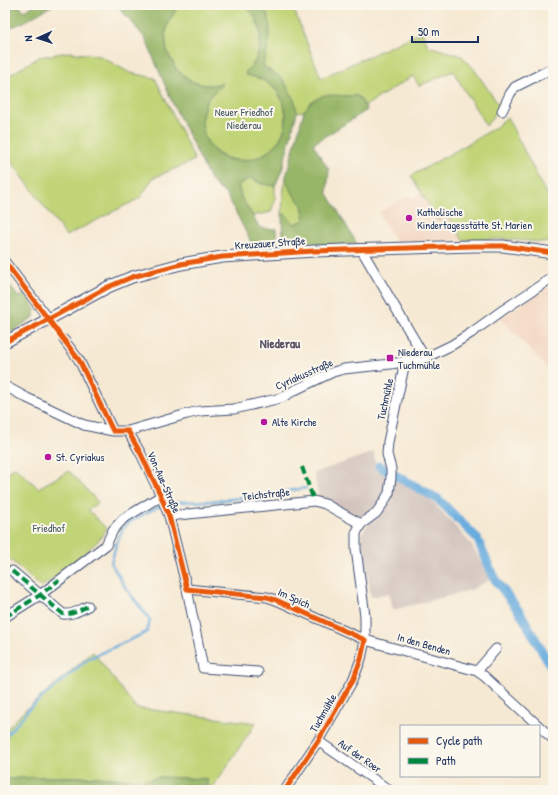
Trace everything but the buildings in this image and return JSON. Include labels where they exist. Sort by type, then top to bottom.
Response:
[{"type":"main road","name":"Kreuzauer Straße","points":[[5,342],[108,287],[132,278],[181,264],[222,257],[280,252],[473,246],[503,246],[553,253]]},
{"type":"street","points":[[502,111],[515,87],[553,68]]},
{"type":"street","points":[[360,249],[425,358]]},
{"type":"street","points":[[5,262],[49,319]]},
{"type":"street","name":"Cyriakusstraße","points":[[5,386],[27,398],[84,424],[113,431],[128,431],[200,411],[234,409],[281,398],[334,372],[425,358],[452,345],[471,333],[553,277]]},
{"type":"street","points":[[64,340],[79,360],[113,431]]},
{"type":"street","name":"Tuchmühle","points":[[285,790],[318,741],[353,680],[361,659],[365,640],[365,616],[356,549],[356,533],[361,524],[376,513],[389,493],[391,469],[388,454],[388,442],[405,362]]},
{"type":"street","name":"Von-Aue-Straße","points":[[128,431],[141,454],[165,505],[187,589],[203,668],[258,672]]},
{"type":"street","name":"Teichstraße","points":[[5,617],[40,595],[106,545],[113,530],[123,519],[165,505],[314,501],[326,504],[361,524]]},
{"type":"street","points":[[12,571],[63,614],[77,612],[88,606]]},
{"type":"street","name":"Im Spich","points":[[187,589],[267,597],[365,640]]},
{"type":"street","name":"In den Benden","points":[[365,640],[477,671],[538,725]]},
{"type":"street","points":[[477,671],[496,649]]},
{"type":"street","name":"In den Benden","points":[[540,727],[553,739]]},
{"type":"street","name":"Auf der Roer","points":[[318,741],[389,790]]},
{"type":"shaded area","name":"Katholische Kindertagesstätte St. Marien","points":[[421,193],[438,220],[447,215],[463,240],[397,243],[378,213],[409,195],[412,199]]},
{"type":"shaded area","points":[[553,284],[553,374],[500,318]]},
{"type":"shaded area","points":[[374,452],[375,463],[385,475],[425,493],[471,544],[491,579],[471,590],[393,610],[389,593],[371,597],[361,535],[369,523],[319,498],[314,473]]},
{"type":"green space","points":[[19,5],[24,11],[34,5],[53,5],[24,22],[5,30],[5,10]]},
{"type":"green space","points":[[117,5],[179,5],[169,21],[165,35],[167,52],[177,70],[190,81],[204,85],[221,83],[223,85],[208,99],[203,112],[202,127],[210,146],[215,152],[231,160],[240,161],[250,160],[267,153],[279,140],[286,123],[284,105],[274,88],[265,81],[246,75],[245,73],[256,60],[260,45],[260,28],[254,15],[245,5],[262,5],[269,19],[270,27],[269,43],[263,66],[283,79],[294,100],[297,112],[282,170],[275,186],[262,184],[250,178],[238,185],[241,197],[260,228],[276,229],[277,243],[271,246],[253,246],[227,195],[217,187],[209,177],[173,104],[145,38]]},
{"type":"green space","name":"Neuer Friedhof Niederau","points":[[179,5],[245,5],[254,15],[260,29],[260,45],[256,60],[245,73],[261,79],[273,87],[280,96],[285,110],[284,128],[277,143],[265,154],[250,159],[235,160],[220,155],[209,144],[202,125],[204,107],[215,91],[223,85],[221,83],[204,85],[190,81],[177,70],[167,52],[165,35],[169,21]]},
{"type":"green space","points":[[262,5],[292,5],[321,78],[422,32],[428,46],[462,56],[474,69],[500,107],[486,126],[453,71],[419,86],[413,76],[365,106],[358,96],[311,102],[304,111],[297,112],[294,100],[283,79],[263,66],[269,41],[266,10]]},
{"type":"green space","points":[[69,52],[100,56],[130,73],[155,78],[195,160],[153,178],[140,198],[66,236],[5,153],[5,78],[39,57]]},
{"type":"green space","points":[[324,95],[358,96],[367,110],[313,144],[329,170],[327,192],[357,244],[283,247],[282,215],[285,214],[295,224],[305,220],[302,205],[285,180],[304,111],[311,102]]},
{"type":"green space","points":[[507,117],[553,207],[553,243],[503,239],[463,240],[447,215],[438,220],[411,176],[496,127]]},
{"type":"green space","points":[[250,178],[262,184],[275,186],[275,200],[271,212],[253,216],[241,197],[238,185]]},
{"type":"green space","points":[[285,180],[302,205],[305,220],[295,224],[285,214],[282,215]]},
{"type":"green space","points":[[5,279],[19,298],[25,293],[35,309],[34,317],[5,335],[5,313],[9,308],[5,304]]},
{"type":"green space","name":"Friedhof","points":[[15,467],[38,488],[69,471],[98,502],[88,510],[107,529],[97,542],[65,571],[41,587],[5,555],[5,469],[8,472]]},
{"type":"green space","points":[[93,652],[136,708],[256,723],[213,787],[207,786],[207,779],[159,777],[148,780],[96,777],[40,777],[5,779],[5,731],[23,712]]},
{"type":"green space","points":[[40,777],[96,777],[148,780],[159,777],[207,779],[207,786],[167,786],[166,790],[5,790],[5,779]]},
{"type":"waterway","points":[[379,466],[438,499],[477,538],[494,578],[521,614],[550,665],[553,666]]},
{"type":"waterway","points":[[5,737],[30,708],[88,659],[147,632],[150,620],[125,587],[111,563],[117,542],[124,527],[133,520],[158,507],[175,502],[211,501],[250,497],[306,488]]},
{"type":"marked path","points":[[302,467],[314,501]]},
{"type":"marked path","points":[[12,571],[63,614],[73,613],[88,606]]},
{"type":"marked path","points":[[5,617],[40,595],[59,580]]},
{"type":"cycle path","points":[[5,342],[108,287],[132,277],[181,264],[222,257],[314,251],[473,246],[503,246],[553,253]]},
{"type":"cycle path","points":[[5,262],[79,360],[113,431],[128,431],[141,454],[169,516],[187,589],[267,597],[365,640],[361,659],[353,680],[318,741],[285,790]]},
{"type":"place","name":"Katholische Kindertagesstätte St. Marien","points":[[409,218]]},
{"type":"place","name":"Niederau Tuchmühle","points":[[390,358]]},
{"type":"place","name":"Alte Kirche","points":[[264,422]]},
{"type":"place","name":"St. Cyriakus","points":[[48,457]]},
{"type":"district","name":"Niederau","points":[[280,343]]}]
